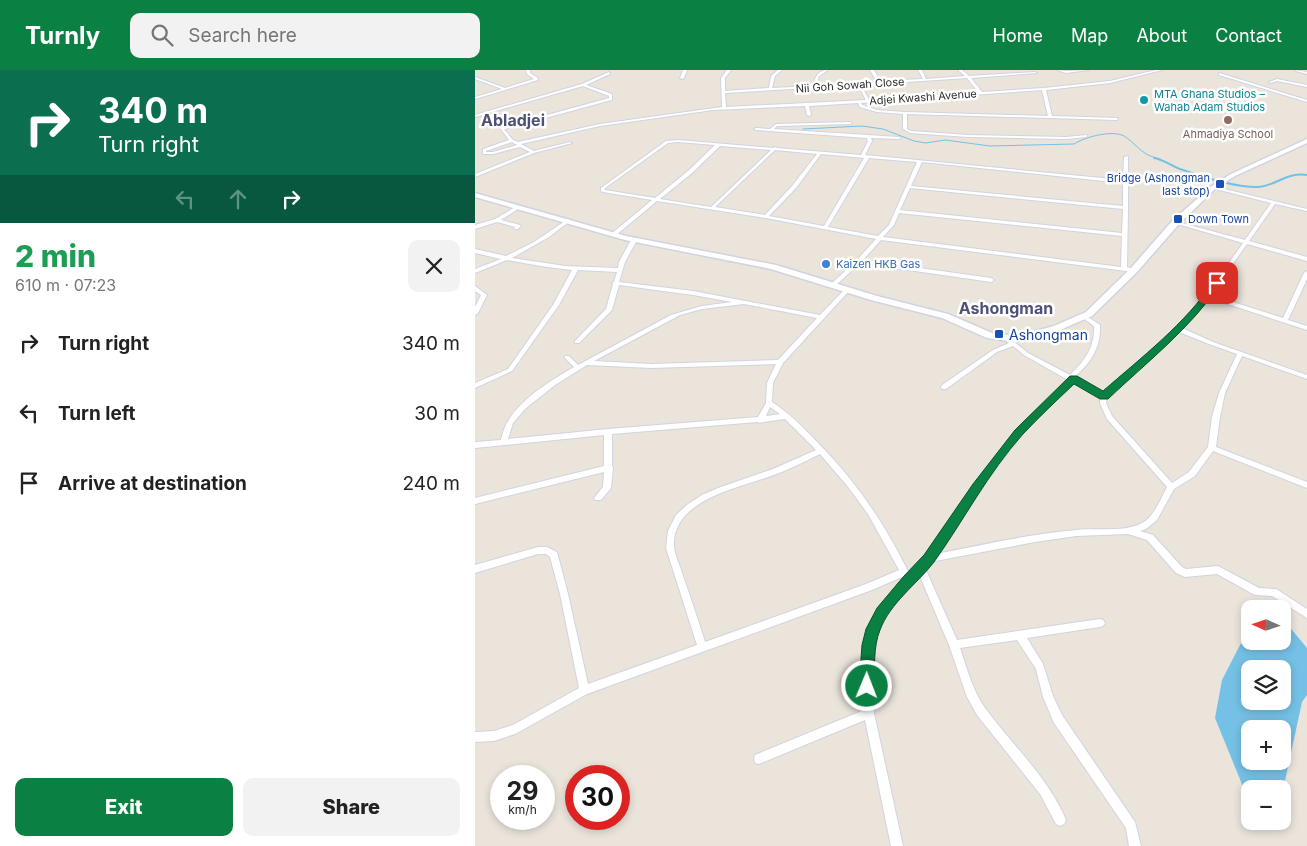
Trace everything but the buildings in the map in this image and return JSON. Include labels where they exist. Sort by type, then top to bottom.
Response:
[{"type":"street","points":[[475,98],[537,79],[528,73],[528,70]]},
{"type":"street","points":[[682,78],[685,70]]},
{"type":"street","points":[[723,108],[723,78],[729,70]]},
{"type":"street","points":[[770,90],[773,76],[780,70]]},
{"type":"street","points":[[814,87],[817,76],[826,70]]},
{"type":"street","points":[[872,70],[879,82]]},
{"type":"street","points":[[920,70],[925,79]]},
{"type":"street","points":[[960,70],[980,92]]},
{"type":"street","points":[[1059,70],[1066,72],[1087,70]]},
{"type":"street","name":"Adjei Kwashi Avenue","points":[[516,144],[600,125],[723,108],[859,102],[1043,89],[1110,82],[1160,70]]},
{"type":"street","points":[[1297,70],[1307,73]]},
{"type":"street","points":[[1228,71],[1220,74],[1307,101]]},
{"type":"street","name":"Nii Goh Sowah Close","points":[[724,92],[968,77],[1019,72],[1035,74]]},
{"type":"street","points":[[475,116],[583,84],[609,73]]},
{"type":"street","points":[[475,78],[506,89]]},
{"type":"street","points":[[1271,82],[1277,80],[1307,86]]},
{"type":"street","points":[[502,128],[601,102],[612,97],[583,84]]},
{"type":"street","points":[[859,84],[868,101]]},
{"type":"street","points":[[1043,89],[1050,118]]},
{"type":"street","points":[[1301,100],[1307,97]]},
{"type":"street","points":[[859,102],[861,106],[869,109],[905,113],[1117,119]]},
{"type":"street","points":[[807,105],[809,115]]},
{"type":"street","points":[[905,113],[905,129],[910,132],[968,136],[1065,138],[1086,136]]},
{"type":"street","points":[[484,114],[502,128],[516,144],[533,152]]},
{"type":"street","points":[[756,129],[850,123]]},
{"type":"street","points":[[772,128],[899,138]]},
{"type":"street","points":[[825,228],[865,156],[870,141],[869,137]]},
{"type":"street","points":[[1126,182],[920,161],[678,141],[667,142],[603,188],[605,192],[767,217],[879,238],[1134,270]]},
{"type":"street","points":[[944,387],[1010,341],[1057,328],[1085,317],[1134,270],[1176,222],[1214,187],[1233,175],[1307,141]]},
{"type":"street","points":[[475,176],[533,152],[570,143]]},
{"type":"street","points":[[516,144],[493,153],[484,153],[484,150],[488,147],[516,144]]},
{"type":"street","points":[[613,235],[719,144]]},
{"type":"street","points":[[1297,146],[1307,150]]},
{"type":"street","points":[[711,209],[775,148]]},
{"type":"street","points":[[767,217],[794,187],[820,152]]},
{"type":"street","points":[[1124,268],[1123,235],[1126,208],[1126,157]]},
{"type":"street","points":[[833,285],[859,262],[891,225],[920,161]]},
{"type":"street","points":[[909,187],[1126,208]]},
{"type":"street","points":[[1214,187],[1307,210]]},
{"type":"street","points":[[475,195],[568,220],[613,235],[746,260],[940,315],[990,336],[1010,341],[1026,354],[1104,396]]},
{"type":"street","points":[[1171,487],[1109,418],[1103,403],[1104,396],[1178,329],[1208,296],[1274,202]]},
{"type":"street","points":[[475,227],[497,220],[519,207]]},
{"type":"street","points":[[897,211],[1123,235]]},
{"type":"street","points":[[497,220],[515,224],[518,226],[516,228]]},
{"type":"street","points":[[475,271],[544,239],[568,220]]},
{"type":"street","points":[[1176,222],[1307,259]]},
{"type":"street","points":[[577,342],[609,310],[619,270],[634,240]]},
{"type":"street","points":[[475,251],[575,270],[619,270]]},
{"type":"street","points":[[859,262],[991,280]]},
{"type":"street","points":[[475,386],[510,370],[551,311],[575,270]]},
{"type":"street","points":[[1285,321],[1307,273]]},
{"type":"street","points":[[615,284],[693,293],[820,317]]},
{"type":"street","points":[[475,288],[484,295],[475,313]]},
{"type":"street","points":[[760,421],[767,410],[769,402],[769,383],[780,362],[847,290]]},
{"type":"street","points":[[1208,296],[1307,328]]},
{"type":"street","points":[[504,442],[509,422],[526,404],[578,368],[676,314],[710,306],[742,303]]},
{"type":"street","points":[[475,737],[494,736],[515,729],[584,690],[869,587],[906,576],[928,559],[977,487],[1019,432],[1094,353],[1097,325],[1085,317]]},
{"type":"street","points":[[1178,329],[1307,378]]},
{"type":"street","points":[[928,559],[1035,538],[1076,533],[1126,531],[1143,527],[1154,518],[1171,487],[1192,474],[1212,448],[1216,417],[1222,393],[1240,354]]},
{"type":"street","points":[[567,357],[578,368]]},
{"type":"street","points":[[587,363],[651,366],[780,362]]},
{"type":"street","points":[[769,402],[787,416],[839,469],[871,512],[906,576]]},
{"type":"street","points":[[475,445],[608,432],[760,421],[787,416]]},
{"type":"street","points":[[598,498],[607,488],[609,468],[608,432]]},
{"type":"street","points":[[1212,448],[1307,485]]},
{"type":"street","points":[[702,647],[670,548],[669,539],[673,524],[691,505],[704,497],[771,473],[821,450]]},
{"type":"street","points":[[475,501],[609,468]]},
{"type":"street","points":[[1126,531],[1149,537],[1179,570],[1185,573],[1218,570],[1258,592],[1273,592],[1307,614]]},
{"type":"street","points":[[475,570],[539,550],[550,552],[554,555],[565,594],[584,690]]},
{"type":"street","points":[[920,566],[954,644],[971,694],[981,711],[1044,790],[1060,820]]},
{"type":"street","points":[[897,846],[869,713],[867,664],[873,629],[906,576]]},
{"type":"street","points":[[954,644],[1100,623]]},
{"type":"street","points":[[1019,635],[1040,667],[1052,708],[1131,826],[1135,846]]},
{"type":"street","points":[[759,759],[869,713]]},
{"type":"water","points":[[1291,629],[1307,648],[1307,695],[1302,702],[1291,753],[1291,720],[1241,720],[1241,770],[1287,770],[1285,780],[1241,780],[1241,782],[1215,718],[1222,680],[1241,644],[1241,650],[1291,650]]},
{"type":"waterway","points":[[803,129],[862,126],[883,129],[914,141],[926,143],[945,140],[990,146],[1074,144],[1093,136],[1116,134],[1127,138],[1145,153],[1160,159]]},
{"type":"waterway","points":[[1154,158],[1200,176],[1251,187],[1265,186],[1294,175],[1307,175]]},
{"type":"place","name":"MTA Ghana Studios – Wahab Adam Studios","points":[[1144,100]]},
{"type":"place","name":"Ahmadiya School","points":[[1228,120]]},
{"type":"place","name":"Bridge (Ashongman last stop)","points":[[1220,184]]},
{"type":"place","name":"Down Town","points":[[1178,219]]},
{"type":"place","name":"Kaizen HKB Gas","points":[[826,264]]},
{"type":"place","name":"Ashongman","points":[[999,334]]},
{"type":"district","name":"Abladjei","points":[[513,120]]},
{"type":"district","name":"Ashongman","points":[[1006,308]]},
{"type":"route","points":[[867,686],[869,645],[873,629],[882,613],[908,580],[928,559],[977,487],[1019,432],[1073,379],[1104,396],[1178,329],[1208,296],[1217,283]]}]
